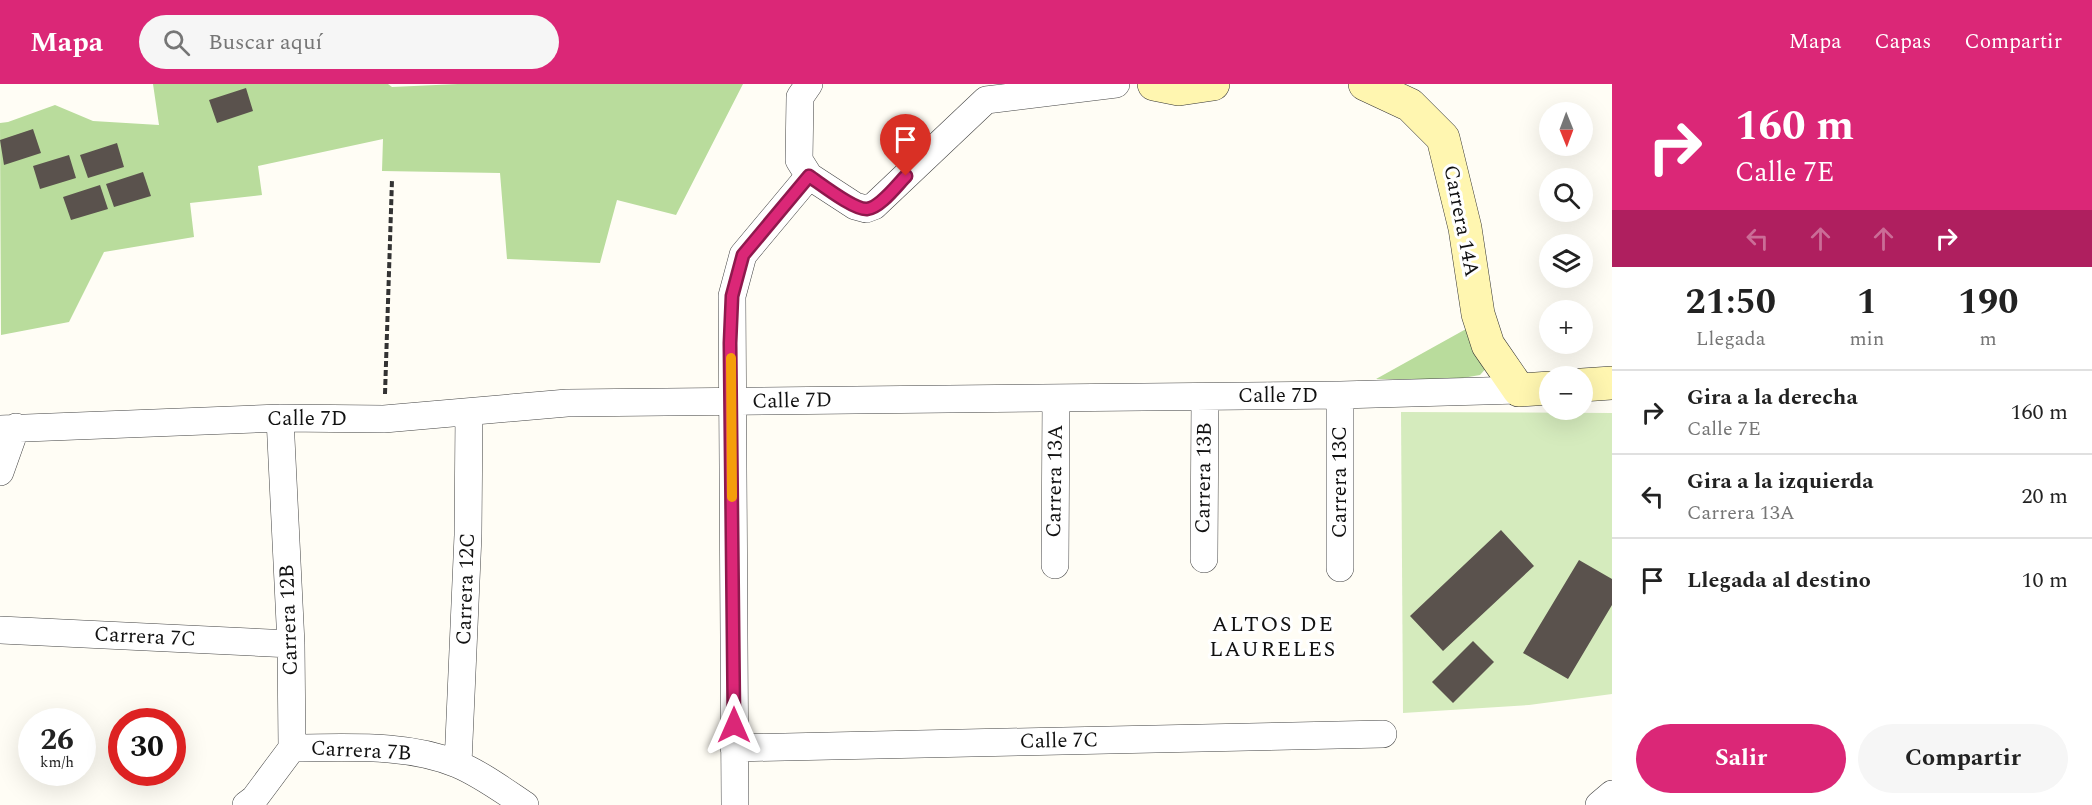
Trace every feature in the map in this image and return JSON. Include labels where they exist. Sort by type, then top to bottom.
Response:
[{"type":"main road","points":[[1154,84],[1179,89],[1213,84]]},
{"type":"main road","name":"Carrera 14A","points":[[1365,84],[1410,105],[1443,138],[1465,228],[1478,314],[1488,345],[1534,389]]},
{"type":"main road","points":[[1593,384],[1612,383]]},
{"type":"street","points":[[809,84],[800,97],[799,160],[809,176],[855,206],[866,209],[874,206],[986,100],[1116,84]]},
{"type":"street","points":[[735,805],[732,296],[743,255],[809,176]]},
{"type":"street","name":"Calle 7D","points":[[8,428],[280,418],[384,419],[567,403],[1205,397],[1534,389]]},
{"type":"street","name":"Carrera 13C","points":[[1340,395],[1340,568]]},
{"type":"street","name":"Carrera 13B","points":[[1203,559],[1205,397]]},
{"type":"street","name":"Carrera 13A","points":[[1054,565],[1056,398]]},
{"type":"street","name":"Carrera 12C","points":[[458,764],[468,535],[469,413]]},
{"type":"street","name":"Carrera 12B","points":[[280,418],[291,644],[292,748]]},
{"type":"street","points":[[0,472],[8,428]]},
{"type":"street","name":"Carrera 7C","points":[[0,630],[291,644]]},
{"type":"street","name":"Calle 7C","points":[[734,748],[1383,734]]},
{"type":"street","points":[[246,805],[254,799],[292,748]]},
{"type":"street","name":"Carrera 7B","points":[[292,748],[358,748],[414,752],[458,764],[517,803]]},
{"type":"street","points":[[1599,805],[1612,794]]},
{"type":"path","points":[[384,419],[392,180]]},
{"type":"green space","points":[[153,84],[388,84],[392,87],[458,84],[743,84],[676,215],[617,200],[600,263],[507,259],[500,173],[382,171],[383,139],[258,166],[262,195],[190,203],[194,237],[104,252],[69,322],[1,335],[0,123],[55,105],[93,121],[159,125]]},
{"type":"green space","points":[[1466,329],[1489,365],[1480,375],[1451,380],[1376,379]]},
{"type":"green space","points":[[1401,412],[1539,413],[1539,420],[1593,420],[1593,413],[1612,413],[1612,694],[1529,705],[1403,713]]},
{"type":"building","points":[[246,88],[253,111],[217,123],[209,100]]},
{"type":"building","points":[[33,129],[41,153],[4,165],[0,140]]},
{"type":"building","points":[[117,143],[124,167],[88,178],[80,155]]},
{"type":"building","points":[[69,155],[76,178],[40,189],[33,166]]},
{"type":"building","points":[[143,172],[151,196],[114,207],[106,184]]},
{"type":"building","points":[[100,185],[108,209],[71,220],[63,197]]},
{"type":"building","points":[[1501,530],[1534,566],[1443,651],[1410,616]]},
{"type":"building","points":[[1579,560],[1612,579],[1612,605],[1568,679],[1523,653]]},
{"type":"building","points":[[1473,641],[1494,662],[1453,703],[1432,682]]},
{"type":"slow traffic","points":[[731,358],[732,497]]},
{"type":"district","name":"ALTOS DE LAURELES","points":[[1273,636]]},
{"type":"route","points":[[734,725],[730,343],[732,296],[743,255],[809,176],[855,206],[866,209],[874,206],[906,176]]}]
